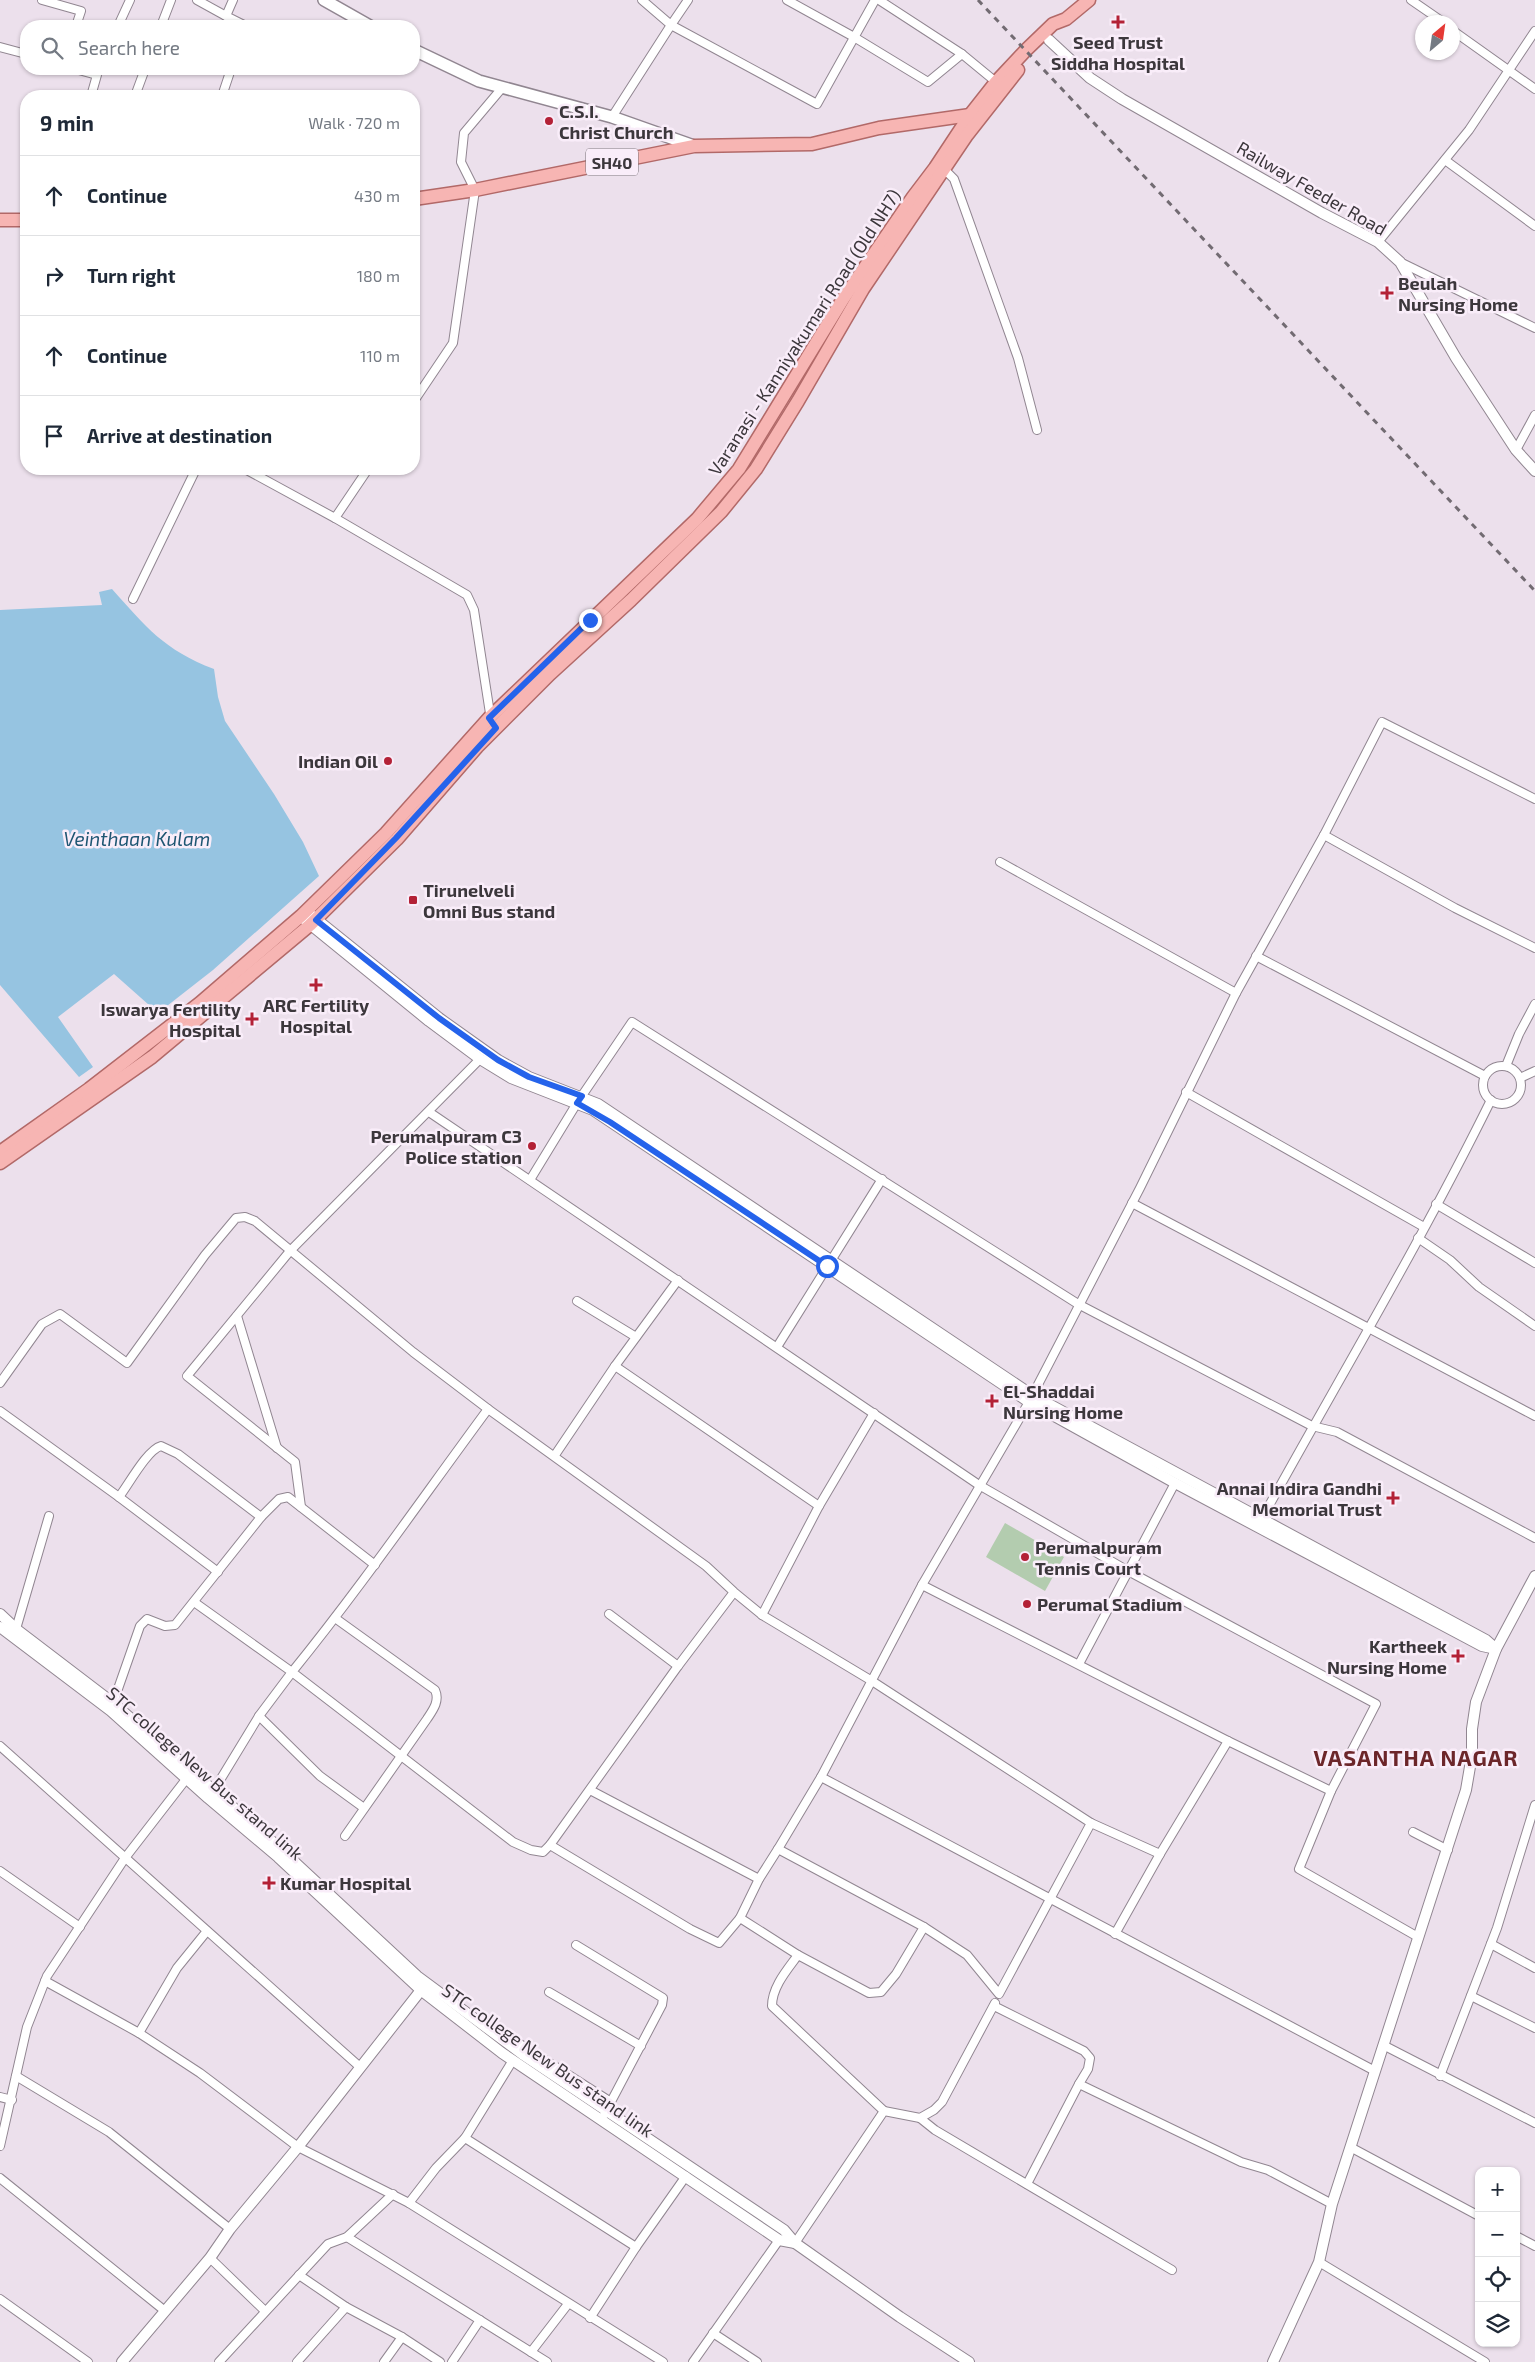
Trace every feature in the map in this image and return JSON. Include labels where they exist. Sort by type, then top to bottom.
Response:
[{"type":"main road","points":[[324,0],[359,20]]},
{"type":"main road","name":"Varanasi - Kanniyakumari Road (Old NH7)","points":[[493,723],[631,600],[721,512],[750,476],[798,401],[863,289],[967,135],[1021,67],[1049,40],[1066,19],[1088,0]]},
{"type":"main road","name":"Varanasi - Kanniyakumari Road (Old NH7)","points":[[0,1163],[152,1057],[309,918],[386,833],[697,519],[740,469],[843,299],[913,197],[936,168],[970,115],[996,82],[1053,24],[1066,19]]},
{"type":"main road","points":[[420,53],[478,81],[612,117],[694,146]]},
{"type":"main road","name":"SH40","points":[[420,197],[475,190],[694,146],[812,144],[879,128],[970,115]]},
{"type":"main road","points":[[0,220],[20,220]]},
{"type":"main road","name":"Varanasi - Kanniyakumari Road (Old NH7)","points":[[0,1152],[112,1072],[309,918]]},
{"type":"street","points":[[42,0],[82,11],[78,20]]},
{"type":"street","points":[[121,20],[130,0]]},
{"type":"street","points":[[163,20],[171,0]]},
{"type":"street","points":[[197,0],[234,20]]},
{"type":"street","points":[[226,16],[233,0]]},
{"type":"street","points":[[642,0],[671,25],[817,104],[875,0]]},
{"type":"street","points":[[612,117],[688,0]]},
{"type":"street","points":[[787,0],[854,36],[928,82],[962,54]]},
{"type":"street","points":[[879,0],[962,54],[996,82]]},
{"type":"street","points":[[1412,0],[1433,15]]},
{"type":"street","points":[[1378,242],[1469,130],[1535,31]]},
{"type":"street","points":[[1460,36],[1535,89]]},
{"type":"street","name":"Railway Feeder Road","points":[[1049,40],[1090,78],[1122,99],[1322,213],[1378,242],[1400,262],[1456,358],[1516,450],[1535,471]]},
{"type":"street","points":[[0,47],[20,52]]},
{"type":"street","points":[[93,90],[97,75]]},
{"type":"street","points":[[137,90],[143,75]]},
{"type":"street","points":[[224,90],[229,75]]},
{"type":"street","points":[[420,392],[453,343],[475,190],[461,162],[464,133],[502,88]]},
{"type":"street","points":[[1445,160],[1535,226]]},
{"type":"street","points":[[945,170],[954,179],[1018,358],[1037,430]]},
{"type":"street","points":[[1400,262],[1535,328]]},
{"type":"street","points":[[1516,450],[1535,416]]},
{"type":"street","points":[[133,599],[193,475]]},
{"type":"street","points":[[256,475],[335,518],[467,595],[474,610],[493,723]]},
{"type":"street","points":[[335,518],[364,475]]},
{"type":"street","points":[[550,1845],[595,1870],[690,1929],[719,1943],[740,1918],[759,1879],[821,1777],[922,1586],[1030,1398],[1132,1203],[1236,993],[1324,835],[1382,722],[1535,800]]},
{"type":"street","points":[[1324,835],[1455,908],[1535,948]]},
{"type":"street","points":[[1000,862],[1236,993]]},
{"type":"street","points":[[309,918],[429,1021],[480,1058],[526,1085],[580,1099]]},
{"type":"street","points":[[309,918],[439,1018],[498,1060],[529,1077],[580,1099],[610,1122],[829,1263],[1030,1398],[1175,1483],[1260,1523]]},
{"type":"street","points":[[1256,956],[1485,1076]]},
{"type":"street","points":[[1506,1066],[1519,1034],[1535,1004]]},
{"type":"street","points":[[530,1180],[580,1099],[632,1022],[1078,1304],[1312,1426],[1337,1432],[1535,1538]]},
{"type":"street","points":[[301,1507],[295,1462],[187,1376],[290,1251],[429,1112],[480,1058]]},
{"type":"street","points":[[1506,1066],[1514,1069],[1520,1078],[1521,1089],[1512,1102],[1501,1104],[1491,1100],[1483,1086],[1485,1076],[1493,1068],[1506,1066]]},
{"type":"street","points":[[1520,1078],[1535,1071]]},
{"type":"street","points":[[1186,1092],[1424,1227]]},
{"type":"street","points":[[1260,1523],[1312,1426],[1370,1329],[1491,1100]]},
{"type":"street","points":[[429,1112],[979,1485],[1130,1572],[1376,1704],[1331,1791],[1298,1869],[1418,1937]]},
{"type":"street","points":[[777,1347],[882,1179]]},
{"type":"street","points":[[1132,1203],[1535,1416]]},
{"type":"street","points":[[1436,1204],[1535,1262]]},
{"type":"street","points":[[0,1383],[42,1324],[60,1314],[127,1363],[205,1255],[236,1218],[245,1217],[255,1221],[413,1352],[488,1409],[555,1455],[706,1566],[762,1615],[872,1682],[1091,1823],[1160,1854]]},
{"type":"street","points":[[1418,1238],[1450,1260],[1479,1287],[1535,1326]]},
{"type":"street","points":[[555,1455],[615,1366],[678,1280]]},
{"type":"street","points":[[577,1301],[636,1337]]},
{"type":"street","points":[[237,1316],[277,1448]]},
{"type":"street","points":[[615,1366],[819,1506]]},
{"type":"street","points":[[1030,1398],[1482,1646],[1496,1649]]},
{"type":"street","points":[[0,1614],[112,1707],[211,1794],[259,1716],[376,1565],[391,1540],[488,1409]]},
{"type":"street","points":[[0,1411],[120,1497],[218,1572]]},
{"type":"street","points":[[762,1615],[819,1506],[874,1413]]},
{"type":"street","points":[[120,1497],[148,1456],[161,1446],[178,1454],[261,1517]]},
{"type":"street","points":[[1079,1664],[1130,1572],[1175,1483]]},
{"type":"street","points":[[112,1707],[140,1626],[147,1619],[165,1626],[175,1624],[261,1517],[279,1499],[284,1497],[301,1507],[376,1565]]},
{"type":"street","points":[[16,1629],[49,1516]]},
{"type":"street","points":[[1273,2362],[1319,2262],[1332,2204],[1352,2148],[1383,2045],[1448,1850],[1468,1778],[1476,1702],[1496,1649],[1535,1575]]},
{"type":"street","points":[[922,1586],[1331,1791]]},
{"type":"street","points":[[194,1602],[292,1672],[513,1842],[531,1850],[543,1852],[734,1592]]},
{"type":"street","points":[[609,1614],[678,1666]]},
{"type":"street","points":[[335,1618],[436,1690],[438,1696],[436,1705],[402,1757],[364,1808],[346,1836]]},
{"type":"street","name":"STC college New Bus stand link","points":[[0,1627],[112,1707],[187,1778],[211,1794],[278,1857],[424,1987],[513,2060],[607,2110],[686,2176],[779,2240],[795,2242],[900,2317],[969,2362]]},
{"type":"street","points":[[259,1716],[320,1776],[364,1808]]},
{"type":"street","points":[[1115,1934],[1160,1854],[1228,1741]]},
{"type":"street","points":[[0,1746],[360,2067]]},
{"type":"street","points":[[821,1777],[1375,2071]]},
{"type":"street","points":[[0,2146],[12,2100],[27,2027],[45,1981],[125,1858],[187,1778]]},
{"type":"street","points":[[590,1790],[759,1879]]},
{"type":"street","points":[[1440,2076],[1491,1944],[1535,1805]]},
{"type":"street","points":[[920,2118],[934,2110],[942,2102],[1091,1823]]},
{"type":"street","points":[[1413,1832],[1448,1850]]},
{"type":"street","points":[[778,1849],[924,1927],[967,1955],[999,1994]]},
{"type":"street","points":[[0,1871],[80,1926]]},
{"type":"street","points":[[740,1918],[798,1955],[869,1993],[881,1992],[896,1974],[924,1927]]},
{"type":"street","points":[[139,2033],[176,1968],[207,1931]]},
{"type":"street","points":[[1491,1944],[1535,1968]]},
{"type":"street","points":[[576,1945],[663,1998],[662,2005],[607,2110]]},
{"type":"street","points":[[798,1955],[780,1980],[772,2000],[772,2006],[884,2111],[920,2118],[935,2130],[1172,2270]]},
{"type":"street","points":[[45,1981],[139,2033],[200,2073],[298,2147],[409,2203],[590,2318],[649,2358],[663,2362]]},
{"type":"street","points":[[122,2362],[210,2258],[230,2229],[298,2147],[424,1987],[784,2230],[795,2242],[884,2111]]},
{"type":"street","points":[[549,1992],[641,2046]]},
{"type":"street","points":[[1471,1996],[1535,2028]]},
{"type":"street","points":[[994,2006],[1084,2051],[1090,2058],[1088,2069],[1027,2184]]},
{"type":"street","points":[[520,2044],[607,2110]]},
{"type":"street","points":[[1383,2045],[1440,2076],[1535,2123]]},
{"type":"street","points":[[409,2203],[436,2168],[465,2138],[513,2060]]},
{"type":"street","points":[[16,2076],[109,2132],[230,2229]]},
{"type":"street","points":[[1079,2084],[1240,2162],[1268,2170],[1332,2204]]},
{"type":"street","points":[[0,2097],[12,2100]]},
{"type":"street","points":[[465,2138],[636,2247]]},
{"type":"street","points":[[1352,2148],[1475,2214]]},
{"type":"street","points":[[590,2318],[636,2247],[686,2176]]},
{"type":"street","points":[[0,2178],[165,2311]]},
{"type":"street","points":[[219,2362],[328,2244],[346,2237],[393,2194]]},
{"type":"street","points":[[346,2237],[548,2362]]},
{"type":"street","points":[[1520,2238],[1535,2246]]},
{"type":"street","points":[[693,2362],[779,2240]]},
{"type":"street","points":[[210,2258],[265,2311]]},
{"type":"street","points":[[1319,2262],[1485,2362]]},
{"type":"street","points":[[299,2275],[346,2307],[402,2337],[440,2362]]},
{"type":"street","points":[[0,2299],[88,2362]]},
{"type":"street","points":[[531,2352],[568,2304]]},
{"type":"street","points":[[298,2362],[346,2307]]},
{"type":"street","points":[[452,2362],[480,2320]]},
{"type":"street","points":[[713,2333],[757,2362]]},
{"type":"street","points":[[384,2362],[402,2337]]},
{"type":"green space","name":"Perumalpuram Tennis Court","points":[[1005,1523],[1064,1557],[1045,1591],[986,1557]]},
{"type":"water","name":"Veinthaan Kulam","points":[[112,589],[157,636],[182,654],[214,669],[218,697],[225,721],[274,794],[303,842],[319,876],[213,970],[158,1013],[114,974],[58,1017],[93,1067],[79,1077],[0,985],[0,610],[102,605],[99,592]]},
{"type":"railway","points":[[978,0],[1535,591]]},
{"type":"place","name":"Seed Trust Siddha Hospital","points":[[1118,22]]},
{"type":"place","name":"C.S.I. Christ Church","points":[[549,121]]},
{"type":"place","name":"Beulah Nursing Home","points":[[1387,293]]},
{"type":"place","name":"Indian Oil","points":[[388,761]]},
{"type":"place","name":"Tirunelveli Omni Bus stand","points":[[413,900]]},
{"type":"place","name":"ARC Fertility Hospital","points":[[316,985]]},
{"type":"place","name":"Iswarya Fertility Hospital","points":[[252,1019]]},
{"type":"place","name":"Perumalpuram C3 Police station","points":[[532,1146]]},
{"type":"place","name":"El-Shaddai Nursing Home","points":[[992,1401]]},
{"type":"place","name":"Annai Indira Gandhi Memorial Trust","points":[[1393,1498]]},
{"type":"place","name":"Perumalpuram Tennis Court","points":[[1025,1557]]},
{"type":"place","name":"Perumal Stadium","points":[[1027,1604]]},
{"type":"place","name":"Kartheek Nursing Home","points":[[1458,1656]]},
{"type":"place","name":"Kumar Hospital","points":[[269,1883]]},
{"type":"district","name":"VASANTHA NAGAR","points":[[1416,1757]]},
{"type":"route","points":[[590,620],[489,718],[496,728],[396,838],[316,920],[439,1018],[498,1060],[529,1077],[582,1096],[577,1103],[593,1110],[827,1266]]}]
